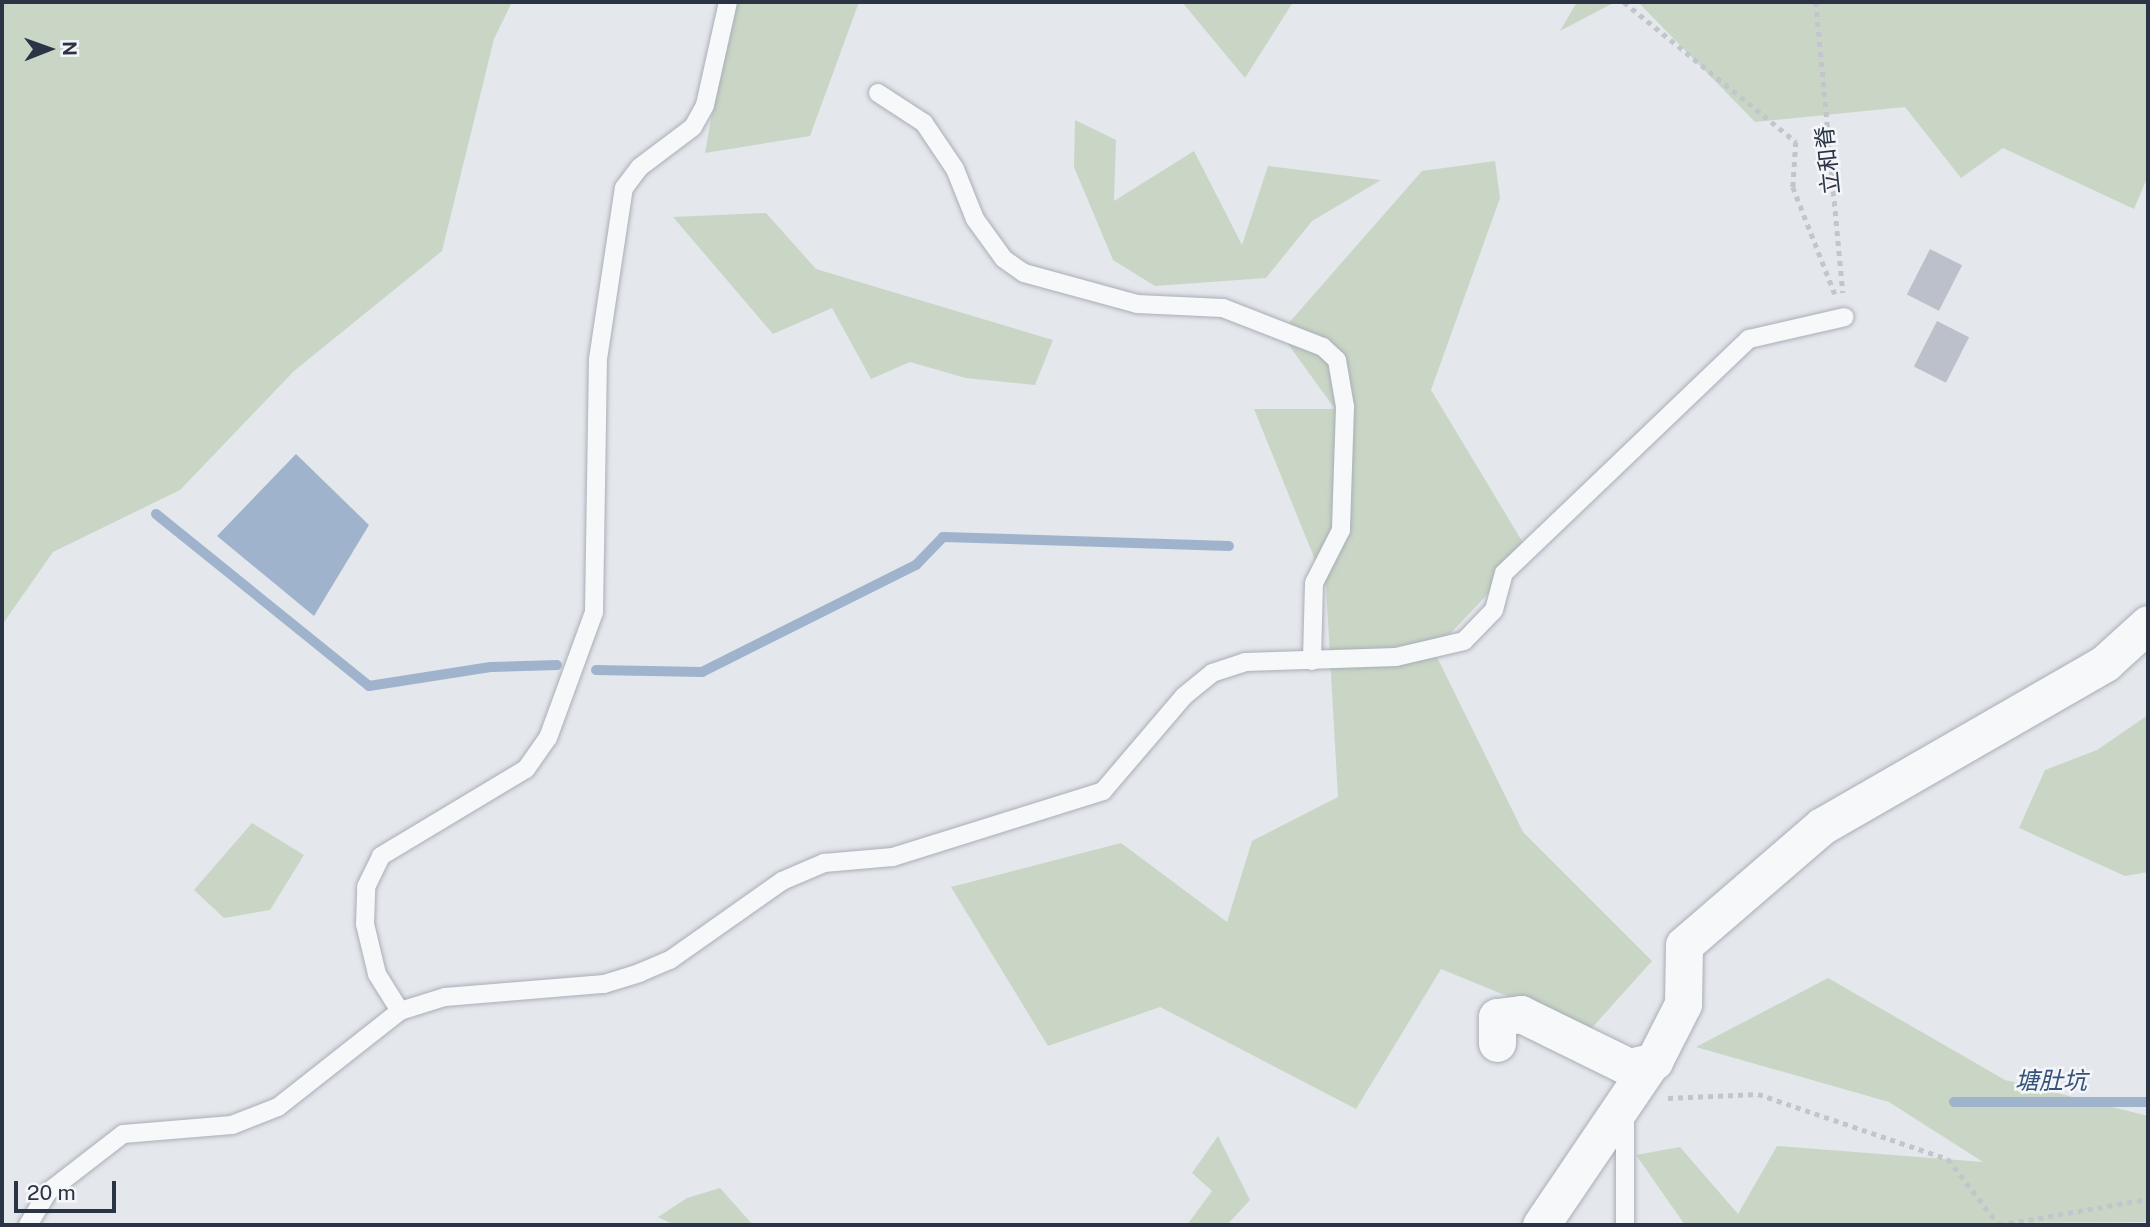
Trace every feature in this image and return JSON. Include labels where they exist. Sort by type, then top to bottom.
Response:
[{"type":"street","points":[[1541,1225],[1652,1061],[1683,1004],[1684,945],[1822,826],[2105,663],[2148,624]]},
{"type":"street","points":[[1497,1043],[1497,1017],[1521,1014],[1629,1067],[1652,1061]]},
{"type":"lane","points":[[400,1011],[377,974],[365,924],[366,887],[381,856],[526,769],[548,738],[594,612],[598,359],[624,188],[640,167],[693,127],[705,105],[728,2]]},
{"type":"lane","points":[[878,93],[924,123],[955,169],[975,219],[1004,258],[1024,273],[1137,303],[1223,308],[1323,347],[1337,360],[1345,407],[1341,530],[1337,549],[1314,583],[1312,661]]},
{"type":"lane","points":[[28,1225],[48,1192],[123,1134],[232,1125],[278,1107],[400,1011],[445,997],[604,984],[670,960],[782,881],[824,863],[893,857],[1103,791],[1184,696],[1212,673],[1245,662],[1396,657],[1464,641],[1494,610],[1504,573],[1749,339],[1845,317]]},
{"type":"lane","points":[[1625,1225],[1626,1101]]},
{"type":"path","points":[[1624,2],[1796,142],[1793,187],[1845,317]]},
{"type":"path","name":"立和脊","points":[[1816,2],[1845,317]]},
{"type":"path","points":[[1626,1101],[1758,1094],[1820,1114],[1948,1159],[1999,1225],[2148,1199]]},
{"type":"green space","points":[[2,2],[512,2],[494,39],[442,251],[294,371],[180,490],[53,552],[2,625]]},
{"type":"green space","points":[[732,2],[859,2],[810,136],[705,153]]},
{"type":"green space","points":[[1182,2],[1293,2],[1245,78]]},
{"type":"green space","points":[[1577,2],[1615,2],[1560,31]]},
{"type":"green space","points":[[1638,2],[2148,2],[2148,176],[2134,209],[2003,148],[1961,178],[1905,107],[1755,122]]},
{"type":"green space","points":[[1075,120],[1116,140],[1114,201],[1194,151],[1242,245],[1268,166],[1381,180],[1312,221],[1266,278],[1155,286],[1113,260],[1074,167]]},
{"type":"green space","points":[[1495,161],[1500,198],[1431,390],[1528,551],[1434,651],[1523,832],[1652,961],[1590,1030],[1441,969],[1356,1109],[1160,1007],[1048,1046],[951,887],[1121,843],[1227,922],[1252,841],[1338,797],[1326,587],[1254,409],[1335,409],[1280,333],[1422,171]]},
{"type":"green space","points":[[766,213],[816,269],[1053,340],[1035,385],[966,378],[910,362],[871,379],[832,308],[773,334],[673,217]]},
{"type":"green space","points":[[2148,715],[2148,872],[2125,876],[2019,828],[2045,770],[2097,750]]},
{"type":"green space","points":[[252,823],[304,855],[270,910],[224,918],[194,890]]},
{"type":"green space","points":[[1828,978],[2005,1080],[2148,1116],[2148,1222],[1685,1225],[1636,1155],[1680,1147],[1738,1214],[1777,1146],[1983,1162],[1889,1102],[1696,1047]]},
{"type":"green space","points":[[1218,1136],[1250,1200],[1227,1225],[1187,1225],[1212,1191],[1192,1173]]},
{"type":"green space","points":[[720,1188],[753,1225],[674,1225],[658,1217],[687,1198]]},
{"type":"water","points":[[296,454],[369,525],[314,616],[217,536]]},
{"type":"building","points":[[1930,249],[1962,265],[1939,311],[1907,294]]},
{"type":"building","points":[[1937,321],[1969,337],[1946,383],[1914,366]]},
{"type":"waterway","points":[[156,514],[369,686],[491,667],[557,665]]},
{"type":"waterway","points":[[596,670],[702,672],[916,565],[943,537],[1229,546]]},
{"type":"waterway","name":"塘肚坑","points":[[1954,1102],[2148,1102]]}]
